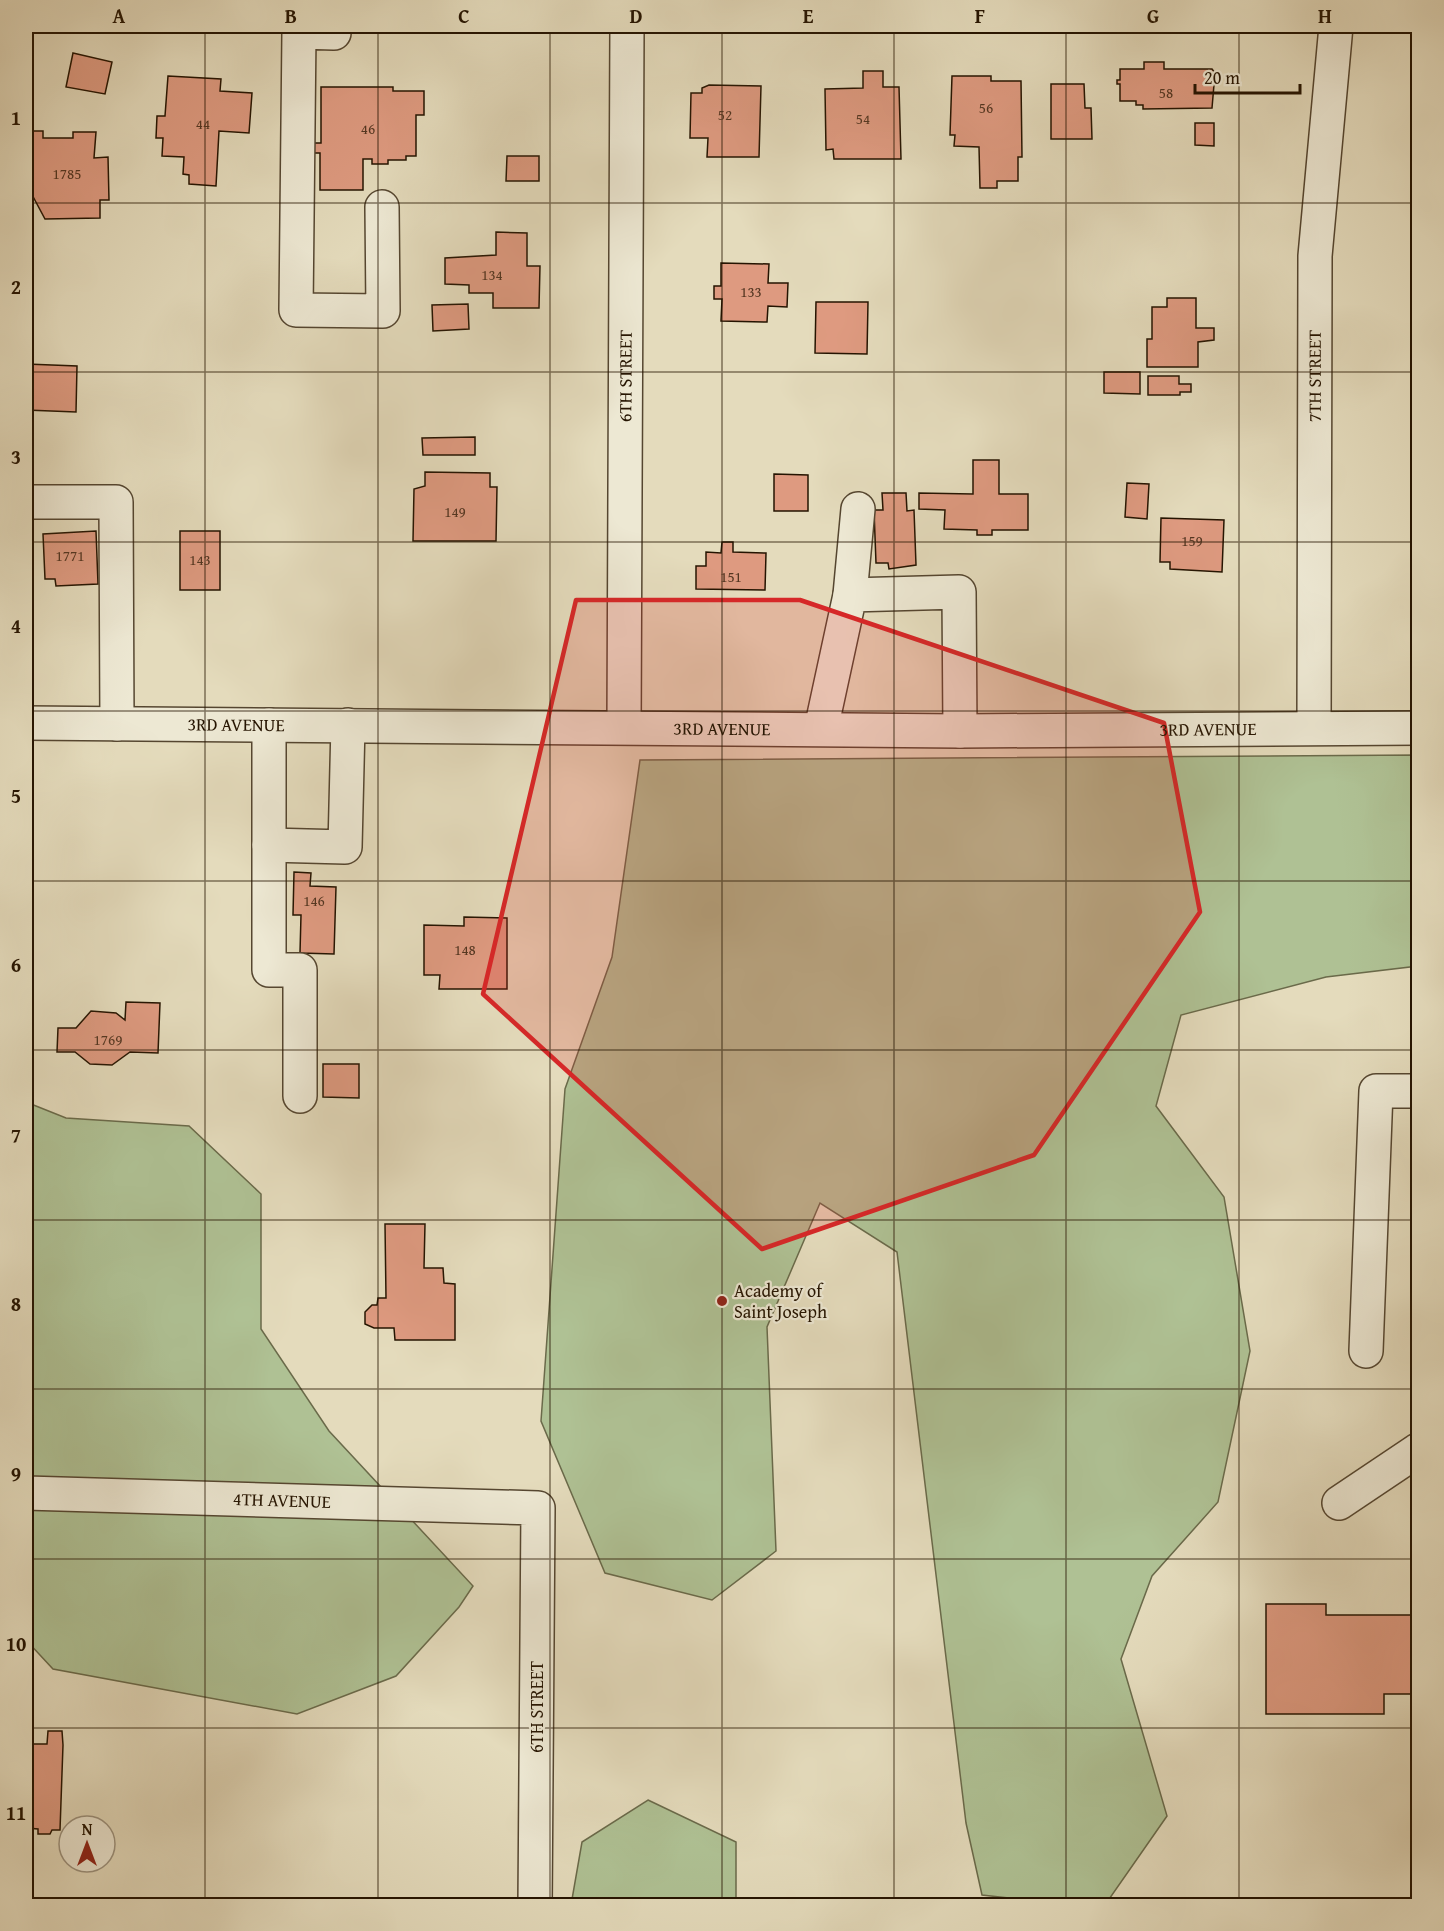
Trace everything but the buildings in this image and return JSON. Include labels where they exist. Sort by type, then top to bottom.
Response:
[{"type":"street","points":[[334,26],[334,33],[299,32],[296,309],[383,311],[382,207]]},
{"type":"street","name":"6TH STREET","points":[[624,727],[627,26]]},
{"type":"street","name":"7TH STREET","points":[[1314,728],[1315,256],[1336,26]]},
{"type":"street","points":[[26,502],[116,502],[117,724]]},
{"type":"street","points":[[821,729],[850,595],[858,509]]},
{"type":"street","points":[[850,595],[959,592],[960,731]]},
{"type":"street","name":"3RD AVENUE","points":[[26,723],[960,731],[1419,728]]},
{"type":"street","points":[[269,725],[269,970],[300,970],[300,1096]]},
{"type":"street","points":[[269,845],[345,847],[348,725]]},
{"type":"street","points":[[1366,1351],[1376,1091],[1419,1091]]},
{"type":"street","points":[[1339,1503],[1419,1450]]},
{"type":"street","name":"4TH AVENUE","points":[[26,1493],[538,1508]]},
{"type":"street","name":"6TH STREET","points":[[535,1905],[538,1508]]},
{"type":"highlighted area","points":[[576,600],[800,600],[1164,723],[1200,912],[1034,1155],[762,1249],[483,994]]},
{"type":"green space","points":[[1418,755],[1418,966],[1326,977],[1181,1015],[1156,1106],[1224,1197],[1250,1351],[1218,1502],[1152,1576],[1121,1659],[1167,1816],[1105,1905],[1072,1905],[982,1895],[966,1823],[897,1252],[820,1203],[767,1327],[776,1551],[712,1600],[605,1573],[541,1421],[565,1089],[612,957],[640,760]]},
{"type":"green space","points":[[26,1102],[66,1118],[189,1126],[261,1194],[261,1329],[329,1431],[473,1586],[459,1607],[396,1676],[297,1714],[53,1669],[26,1640]]},
{"type":"green space","points":[[648,1800],[736,1842],[736,1905],[571,1905],[582,1842]]},
{"type":"place","name":"Academy of Saint Joseph","points":[[722,1301]]}]
